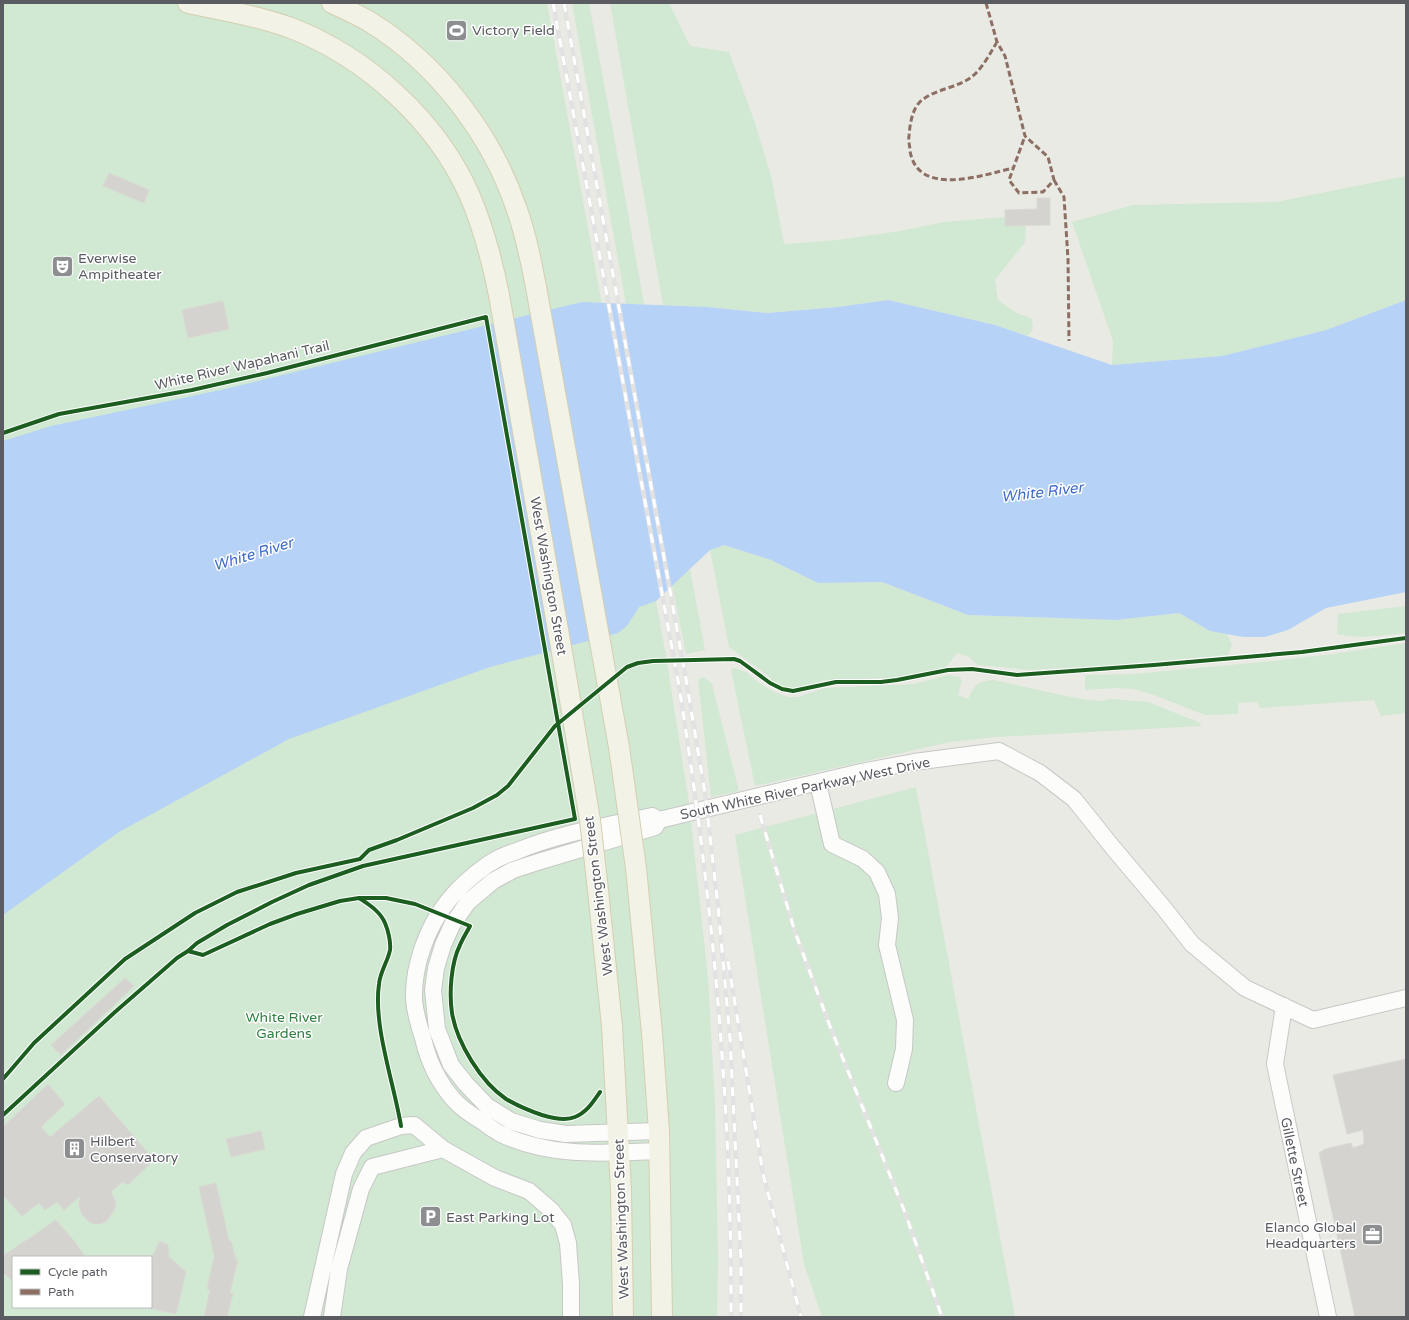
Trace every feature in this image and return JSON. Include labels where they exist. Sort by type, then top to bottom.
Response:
[{"type":"main road","name":"West Washington Street","points":[[188,3],[271,21],[313,38],[335,49],[360,65],[395,94],[435,137],[452,163],[468,193],[482,226],[493,264],[499,295],[590,820],[612,1026],[622,1198],[623,1317]]},
{"type":"main road","points":[[332,3],[370,22],[407,50],[463,107],[490,150],[504,178],[517,210],[528,245],[617,739],[636,868],[652,1033],[658,1131],[662,1317]]},
{"type":"street","name":"South White River Parkway West Drive","points":[[659,1151],[570,1152],[530,1145],[499,1133],[473,1116],[454,1101],[439,1078],[428,1057],[415,1009],[414,998],[419,962],[431,929],[447,901],[460,887],[489,864],[529,846],[568,835],[652,816],[659,820],[818,782],[914,762],[999,751],[1040,774],[1074,799],[1192,944],[1245,988],[1284,1006]]},
{"type":"street","points":[[818,782],[832,844],[863,859],[877,872],[887,894],[890,918],[887,945],[905,1020],[904,1049],[896,1083]]},
{"type":"street","name":"South White River Parkway West Drive","points":[[658,1131],[566,1134],[540,1130],[511,1121],[487,1106],[466,1084],[451,1065],[437,1029],[432,990],[436,968],[443,945],[452,925],[468,902],[493,881],[513,870],[540,861],[655,827],[659,820]]},
{"type":"street","points":[[1284,1006],[1313,1020],[1406,998]]},
{"type":"street","name":"Gillette Street","points":[[1284,1006],[1275,1064],[1328,1317]]},
{"type":"street","points":[[312,1317],[344,1174],[353,1153],[366,1138],[401,1126],[414,1125],[443,1148],[495,1178],[529,1191],[550,1210],[563,1225],[568,1243],[571,1284],[571,1317]]},
{"type":"street","points":[[332,1317],[339,1269],[361,1189],[372,1167],[443,1148]]},
{"type":"green space","name":"White River Gardens","points":[[3,3],[547,3],[666,656],[689,803],[708,978],[715,1103],[718,1260],[717,1317],[3,1317]]},
{"type":"green space","points":[[572,3],[589,3],[644,304],[626,304]]},
{"type":"green space","points":[[610,3],[669,3],[690,46],[729,52],[755,123],[771,176],[784,244],[837,240],[900,231],[944,222],[1005,217],[1005,226],[1026,226],[1025,242],[995,280],[998,300],[1015,312],[1032,319],[1033,329],[1028,336],[995,325],[888,300],[838,307],[767,313],[707,307],[663,305]]},
{"type":"green space","points":[[1406,176],[1406,300],[1326,330],[1222,356],[1112,365],[1113,341],[1072,222],[1133,205],[1276,202]]},
{"type":"green space","points":[[724,545],[771,560],[818,583],[882,582],[968,615],[1116,620],[1179,613],[1210,631],[1227,634],[1232,645],[1228,655],[1102,666],[1030,670],[977,665],[969,657],[957,653],[946,667],[925,673],[894,678],[827,680],[794,689],[781,687],[769,681],[771,678],[729,647],[710,550]]},
{"type":"green space","points":[[690,569],[705,650],[686,654],[672,585]]},
{"type":"green space","points":[[1406,606],[1406,633],[1363,637],[1337,634],[1338,614]]},
{"type":"green space","points":[[1406,643],[1406,713],[1381,716],[1374,700],[1260,708],[1257,702],[1238,703],[1238,714],[1205,715],[1151,694],[1133,689],[1117,688],[1085,690],[1085,675],[1134,674],[1273,661]]},
{"type":"green space","points":[[734,668],[746,672],[759,683],[774,692],[788,697],[798,697],[825,688],[914,684],[948,675],[960,677],[962,681],[958,695],[968,699],[977,685],[984,681],[994,680],[1089,700],[1101,701],[1111,699],[1148,702],[1198,722],[1202,726],[996,737],[950,742],[755,786],[731,670]]},
{"type":"green space","points":[[704,677],[712,684],[739,791],[711,797],[698,679]]},
{"type":"green space","points":[[916,787],[1015,1317],[822,1317],[804,1264],[735,835]]},
{"type":"water","name":"White River","points":[[888,300],[995,325],[1112,365],[1222,356],[1326,330],[1406,300],[1406,592],[1326,608],[1288,630],[1265,637],[1243,637],[1210,631],[1179,613],[1116,620],[968,615],[882,582],[818,583],[771,560],[724,545],[710,550],[656,601],[639,607],[627,626],[618,633],[490,667],[289,739],[119,832],[3,915],[3,441],[51,426],[225,389],[582,302],[707,307],[767,313],[838,307]]},
{"type":"building","points":[[109,173],[149,190],[144,203],[103,186]]},
{"type":"building","points":[[1037,198],[1050,198],[1050,225],[1005,226],[1005,210],[1037,209]]},
{"type":"building","points":[[223,301],[229,329],[188,338],[182,310]]},
{"type":"building","points":[[125,978],[134,986],[61,1055],[51,1045]]},
{"type":"building","name":"Elanco Global Headquarters","points":[[1406,1059],[1406,1317],[1355,1317],[1319,1153],[1325,1149],[1351,1143],[1353,1148],[1364,1144],[1363,1130],[1347,1134],[1333,1075]]},
{"type":"building","name":"Hilbert Conservatory","points":[[48,1084],[65,1104],[41,1127],[50,1137],[99,1096],[154,1160],[128,1185],[122,1182],[111,1192],[116,1202],[115,1208],[107,1221],[100,1224],[93,1224],[82,1214],[79,1206],[80,1196],[64,1210],[57,1202],[45,1210],[39,1203],[22,1216],[3,1195],[3,1168],[5,1166],[3,1164],[3,1127]]},
{"type":"building","points":[[261,1131],[265,1149],[231,1157],[226,1139]]},
{"type":"building","points":[[216,1183],[229,1241],[231,1241],[236,1260],[238,1260],[230,1293],[233,1294],[227,1317],[204,1317],[210,1290],[207,1289],[214,1256],[199,1187]]},
{"type":"building","points":[[56,1220],[75,1242],[84,1256],[12,1256],[12,1281],[3,1272],[3,1256]]},
{"type":"building","points":[[160,1241],[168,1245],[169,1257],[186,1272],[176,1314],[149,1308],[152,1308],[152,1257]]},
{"type":"railway","points":[[553,3],[679,686],[691,764],[710,921],[724,1079],[728,1159],[731,1317]]},
{"type":"railway","points":[[564,3],[687,685],[705,793],[718,906],[730,1038],[741,1260],[741,1317]]},
{"type":"railway","points":[[760,815],[795,932],[831,1029],[904,1210],[942,1317]]},
{"type":"railway","points":[[728,961],[763,1174],[801,1317]]},
{"type":"marked path","points":[[986,3],[997,42],[1005,56],[1025,136],[1048,157],[1054,180],[1043,192],[1019,193],[1009,180],[1025,136]]},
{"type":"marked path","points":[[997,42],[984,63],[972,77],[962,83],[933,94],[919,103],[911,121],[909,138],[910,151],[915,166],[925,174],[938,179],[953,180],[969,178],[1013,168]]},
{"type":"marked path","points":[[1054,180],[1064,197],[1068,259],[1069,341]]},
{"type":"cycle path","name":"White River Wapahani Trail","points":[[3,433],[59,414],[192,390],[267,373],[486,317],[575,819],[363,866],[309,885],[227,925],[197,943],[177,958],[115,1012],[3,1115]]},
{"type":"cycle path","points":[[360,859],[369,850],[397,840],[473,808],[497,795],[508,786],[555,726],[627,667],[638,663],[653,661],[734,659],[740,661],[770,683],[782,689],[793,691],[836,682],[881,682],[948,670],[972,669],[1017,675],[1302,652],[1406,638]]},
{"type":"cycle path","points":[[3,1079],[34,1043],[125,959],[195,913],[237,892],[296,873],[360,859]]},
{"type":"cycle path","points":[[359,898],[374,908],[380,915],[385,923],[389,936],[390,950],[379,984],[379,1018],[381,1036],[401,1126]]},
{"type":"cycle path","points":[[188,951],[203,955],[270,924],[340,901],[359,898],[386,898],[415,904],[470,926],[457,952],[453,969],[451,987],[452,1013],[459,1037],[465,1049],[479,1072],[488,1083],[497,1092],[515,1104],[542,1115],[559,1119],[567,1119],[579,1115],[589,1106],[600,1092]]},
{"type":"place","name":"Victory Field","points":[[457,30]]},
{"type":"place","name":"Everwise Ampitheater","points":[[63,266]]},
{"type":"place","name":"Hilbert Conservatory","points":[[74,1149]]},
{"type":"place","name":"East Parking Lot","points":[[431,1217]]},
{"type":"place","name":"Elanco Global Headquarters","points":[[1372,1235]]}]
